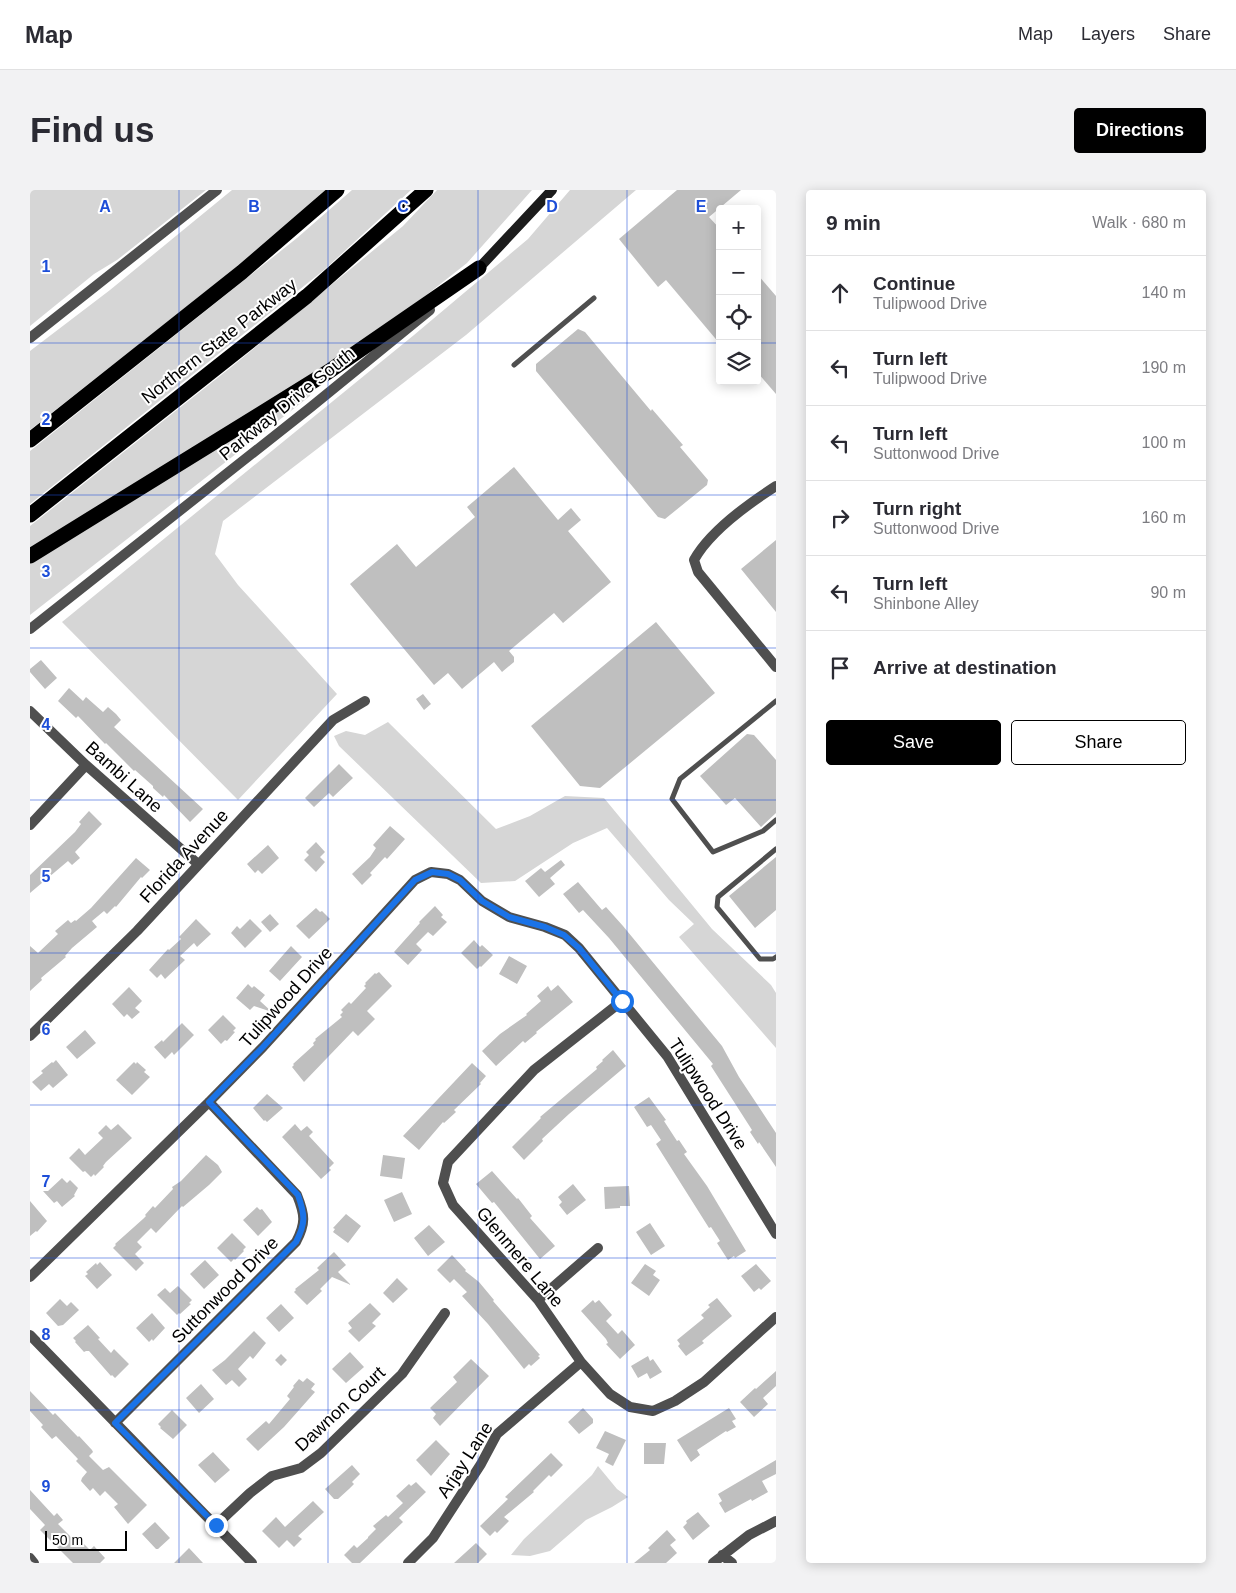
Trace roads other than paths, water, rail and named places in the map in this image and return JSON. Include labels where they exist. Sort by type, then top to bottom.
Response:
[{"type":"highway","points":[[30,440],[242,272],[337,190]]},
{"type":"highway","name":"Northern State Parkway","points":[[30,515],[307,296],[426,190]]},
{"type":"highway","points":[[30,556],[328,372],[479,268]]},
{"type":"street","points":[[30,338],[217,190]]},
{"type":"street","name":"Parkway Drive South","points":[[30,629],[311,407],[479,268],[552,190]]},
{"type":"street","points":[[775,662],[698,572],[694,560],[701,547],[709,539],[756,498],[776,486]]},
{"type":"street","name":"Florida Avenue","points":[[30,1036],[137,931],[333,720],[365,701]]},
{"type":"street","name":"Bambi Lane","points":[[30,711],[86,765],[198,864]]},
{"type":"street","points":[[30,825],[86,765]]},
{"type":"street","name":"Tulipwood Drive","points":[[30,1277],[263,1047],[415,880],[432,872],[448,874],[460,880],[482,901],[509,917],[545,927],[564,935],[579,948],[667,1056],[776,1234]]},
{"type":"street","name":"Glenmere Lane","points":[[622,1001],[534,1070],[448,1162],[443,1183],[453,1205],[538,1300],[581,1362],[610,1394],[630,1407],[654,1411],[675,1401],[704,1382],[776,1317]]},
{"type":"street","name":"Suttonwood Drive","points":[[115,1423],[296,1242],[303,1229],[304,1212],[298,1195],[209,1102]]},
{"type":"street","points":[[538,1300],[598,1248]]},
{"type":"street","name":"Dawnon Court","points":[[216,1525],[250,1493],[272,1476],[301,1468],[321,1453],[402,1374],[445,1313]]},
{"type":"street","points":[[30,1335],[252,1563]]},
{"type":"street","name":"Arjay Lane","points":[[408,1563],[433,1538],[481,1464],[497,1434],[581,1362]]},
{"type":"street","points":[[713,1563],[749,1535],[776,1520]]},
{"type":"street","points":[[722,1555],[732,1563]]},
{"type":"street","points":[[30,1558],[34,1563]]},
{"type":"lane","points":[[514,365],[594,298]]},
{"type":"lane","points":[[776,701],[680,779],[672,799],[713,852],[762,831],[776,820]]},
{"type":"lane","points":[[776,849],[718,898],[717,907],[760,959],[774,959],[776,956]]}]
